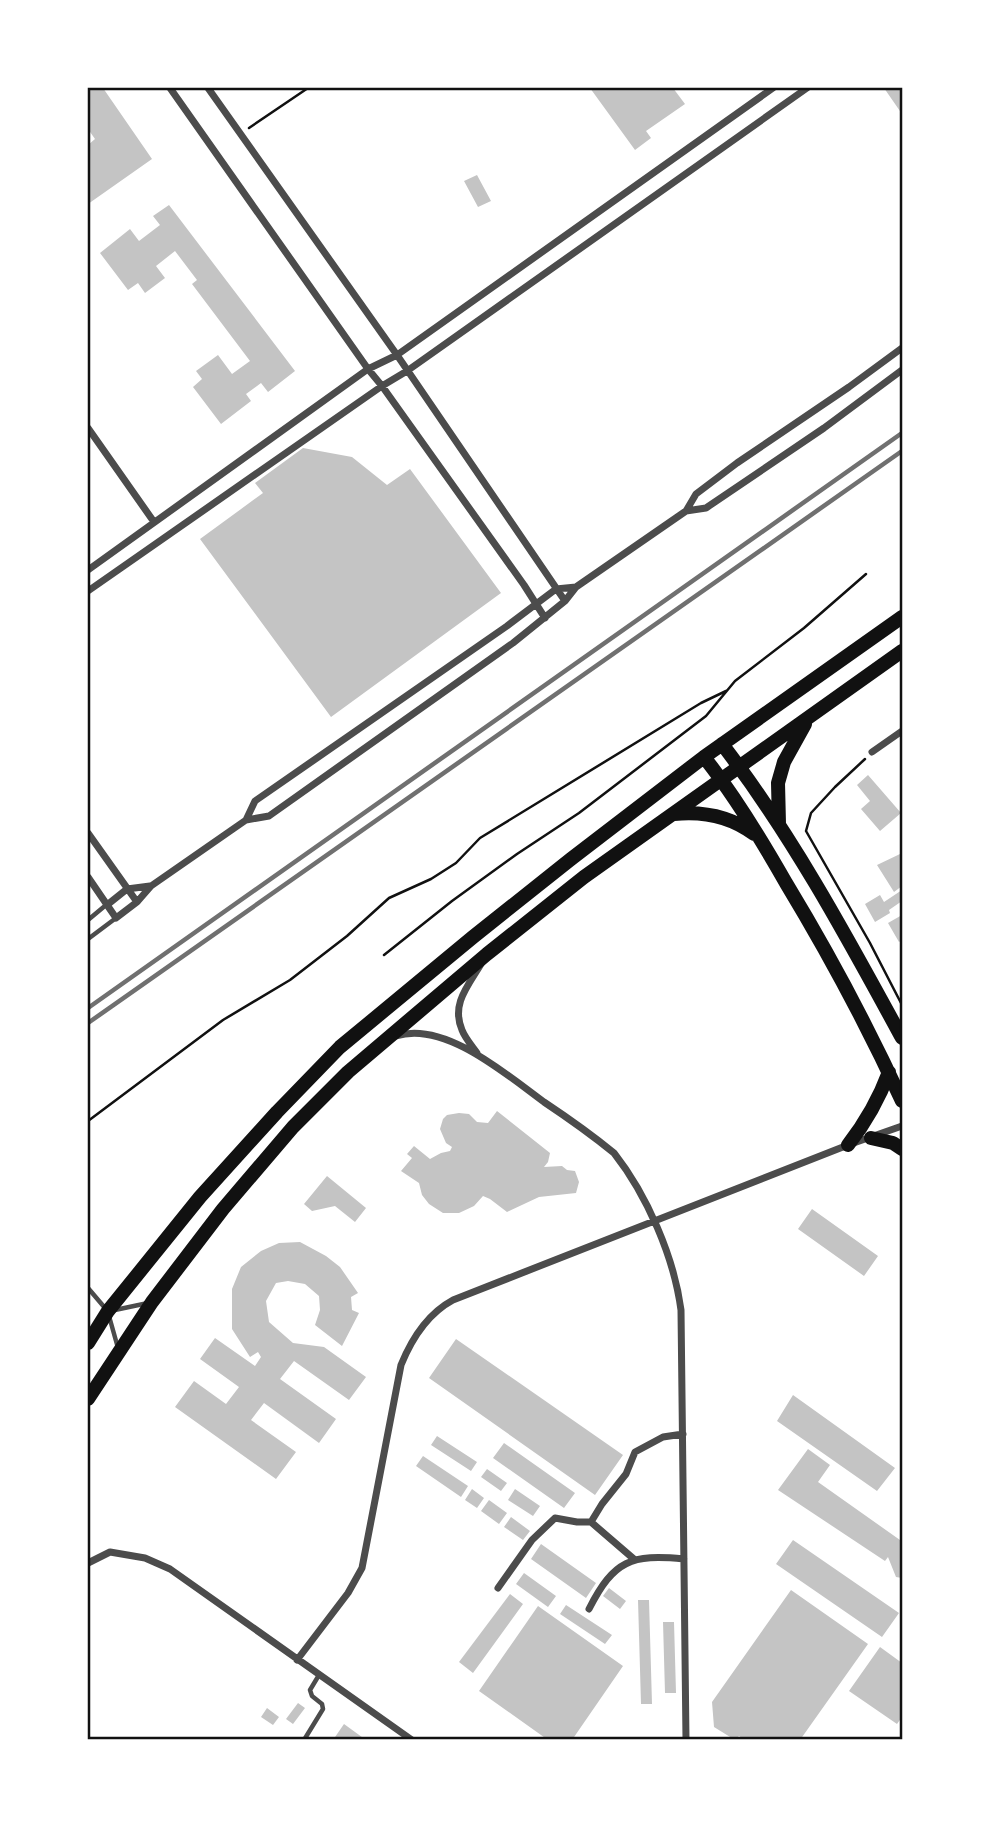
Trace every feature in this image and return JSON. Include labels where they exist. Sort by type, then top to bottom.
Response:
[{"type":"main road","points":[[88,1343],[108,1311],[200,1197],[340,1047],[495,919],[704,757],[902,617]]},
{"type":"main road","points":[[88,1399],[152,1302],[223,1209],[293,1127],[348,1072],[487,954],[584,877],[902,651]]},
{"type":"main road","points":[[779,824],[778,783],[784,762],[807,720]]},
{"type":"main road","points":[[722,744],[779,824],[850,942],[902,1038]]},
{"type":"main road","points":[[704,757],[760,839],[828,953],[902,1101]]},
{"type":"main road","points":[[673,814],[716,815],[745,827],[760,839]]},
{"type":"main road","points":[[848,1144],[873,1110],[889,1072]]},
{"type":"main road","points":[[871,1138],[894,1143],[902,1149]]},
{"type":"street","points":[[170,88],[545,618]]},
{"type":"street","points":[[208,88],[397,355],[565,601]]},
{"type":"street","points":[[88,570],[368,369],[397,355],[773,88]]},
{"type":"street","points":[[88,591],[407,371],[807,88]]},
{"type":"street","points":[[88,877],[116,918],[137,902],[151,886],[246,820],[269,816],[513,643],[565,601],[576,587],[686,511],[696,494],[727,470],[902,348]]},
{"type":"street","points":[[686,511],[706,508],[824,428],[902,370]]},
{"type":"street","points":[[88,428],[154,522]]},
{"type":"street","points":[[246,820],[255,801],[556,589],[576,587]]},
{"type":"street","points":[[872,752],[902,731]]},
{"type":"street","points":[[88,833],[137,902]]},
{"type":"street","points":[[107,905],[127,889],[151,886]]},
{"type":"street","points":[[478,1054],[462,1032],[457,1014],[458,1004],[487,954]]},
{"type":"street","points":[[386,1039],[404,1034],[429,1035],[478,1054],[614,1153],[625,1166],[655,1220],[679,1292],[681,1310],[687,1740]]},
{"type":"street","points":[[298,1660],[348,1593],[362,1568],[401,1365],[408,1348],[431,1314],[453,1300],[848,1144],[902,1126]]},
{"type":"street","points":[[591,1522],[626,1474],[635,1452],[663,1437],[683,1434]]},
{"type":"street","points":[[498,1588],[532,1540],[555,1518],[591,1522],[635,1560]]},
{"type":"street","points":[[88,1563],[110,1552],[145,1558],[170,1569],[412,1740]]},
{"type":"street","points":[[589,1609],[599,1589],[621,1565],[644,1557],[684,1559]]},
{"type":"lane","points":[[88,920],[107,905]]},
{"type":"lane","points":[[88,939],[116,918]]},
{"type":"lane","points":[[88,1288],[108,1311],[118,1350]]},
{"type":"lane","points":[[108,1311],[152,1302]]},
{"type":"lane","points":[[304,1740],[323,1709],[310,1690],[319,1675]]},
{"type":"path","points":[[241,134],[308,88]]},
{"type":"path","points":[[384,955],[452,901],[579,813],[706,716],[735,681],[866,574]]},
{"type":"path","points":[[88,1121],[223,1020],[290,980],[347,936],[389,898],[431,879],[456,863],[480,838],[701,703],[726,691]]},
{"type":"path","points":[[872,752],[811,813],[806,831],[902,1005]]},
{"type":"building","points":[[88,88],[103,88],[152,159],[88,204],[88,145],[95,139],[88,129]]},
{"type":"building","points":[[590,88],[673,88],[685,104],[646,131],[651,138],[635,150]]},
{"type":"building","points":[[884,88],[902,88],[902,114]]},
{"type":"building","points":[[477,175],[491,201],[478,207],[464,181]]},
{"type":"building","points":[[169,205],[295,371],[268,392],[261,383],[246,394],[251,401],[221,424],[193,387],[202,379],[196,371],[218,355],[232,374],[250,361],[192,284],[197,280],[175,251],[156,266],[165,278],[145,293],[138,283],[128,290],[100,253],[130,229],[139,241],[160,225],[153,216]]},
{"type":"building","points":[[303,448],[352,457],[387,485],[410,469],[501,593],[331,717],[200,539],[263,493],[255,483]]},
{"type":"building","points":[[868,775],[901,813],[880,831],[861,809],[870,801],[857,785]]},
{"type":"building","points":[[900,854],[902,886],[894,892],[877,865]]},
{"type":"building","points":[[902,890],[902,901],[889,910],[890,913],[875,922],[865,904],[880,895],[884,902]]},
{"type":"building","points":[[902,915],[902,940],[899,942],[888,923]]},
{"type":"building","points":[[497,1111],[550,1153],[544,1167],[562,1166],[575,1171],[579,1182],[576,1193],[539,1197],[507,1212],[483,1196],[474,1206],[459,1213],[443,1213],[429,1204],[422,1195],[419,1183],[401,1171],[412,1158],[407,1154],[414,1146],[430,1159],[450,1151],[452,1147],[446,1143],[440,1129],[447,1115],[469,1114],[477,1122],[488,1123]]},
{"type":"building","points":[[327,1176],[366,1208],[355,1222],[335,1206],[312,1211],[304,1204]]},
{"type":"building","points":[[812,1209],[878,1256],[864,1276],[798,1229]]},
{"type":"building","points":[[300,1242],[340,1267],[358,1293],[351,1297],[352,1310],[359,1313],[342,1346],[315,1325],[320,1310],[319,1296],[305,1284],[288,1281],[276,1283],[266,1301],[269,1322],[293,1343],[324,1347],[366,1377],[349,1400],[294,1361],[280,1379],[336,1419],[319,1443],[264,1403],[251,1420],[296,1452],[276,1479],[175,1407],[194,1381],[226,1404],[239,1387],[200,1359],[215,1338],[255,1366],[261,1357],[258,1352],[250,1357],[232,1329],[232,1289],[241,1267],[261,1251],[279,1243]]},
{"type":"building","points":[[456,1339],[623,1455],[595,1495],[429,1378]]},
{"type":"building","points":[[793,1395],[895,1468],[877,1491],[777,1421]]},
{"type":"building","points":[[437,1436],[477,1462],[471,1471],[431,1445]]},
{"type":"building","points":[[504,1443],[575,1493],[564,1508],[493,1458]]},
{"type":"building","points":[[808,1449],[830,1465],[818,1482],[902,1540],[902,1578],[896,1577],[888,1557],[885,1561],[778,1490]]},
{"type":"building","points":[[423,1456],[468,1486],[461,1497],[416,1466]]},
{"type":"building","points":[[487,1469],[507,1483],[501,1491],[481,1477]]},
{"type":"building","points":[[472,1489],[484,1498],[477,1508],[465,1500]]},
{"type":"building","points":[[515,1489],[540,1506],[533,1516],[508,1500]]},
{"type":"building","points":[[489,1500],[507,1513],[499,1524],[481,1511]]},
{"type":"building","points":[[511,1517],[530,1531],[523,1540],[504,1527]]},
{"type":"building","points":[[793,1540],[899,1613],[882,1637],[776,1564]]},
{"type":"building","points":[[541,1544],[596,1583],[586,1598],[531,1559]]},
{"type":"building","points":[[524,1573],[556,1596],[548,1607],[516,1584]]},
{"type":"building","points":[[609,1588],[626,1601],[620,1609],[603,1596]]},
{"type":"building","points":[[791,1590],[868,1644],[800,1740],[745,1740],[739,1736],[735,1740],[714,1727],[712,1702]]},
{"type":"building","points":[[510,1594],[523,1604],[473,1673],[459,1662]]},
{"type":"building","points":[[638,1600],[649,1600],[652,1704],[641,1704]]},
{"type":"building","points":[[566,1605],[612,1635],[605,1644],[560,1614]]},
{"type":"building","points":[[538,1606],[623,1666],[572,1740],[548,1740],[479,1691]]},
{"type":"building","points":[[663,1622],[674,1622],[676,1693],[665,1693]]},
{"type":"building","points":[[880,1647],[902,1663],[902,1717],[897,1724],[849,1691]]},
{"type":"building","points":[[298,1703],[305,1708],[293,1724],[286,1719]]},
{"type":"building","points":[[267,1708],[279,1717],[273,1725],[261,1717]]},
{"type":"building","points":[[344,1724],[366,1740],[333,1740]]},
{"type":"railway","points":[[88,1008],[902,433]]},
{"type":"railway","points":[[88,1023],[902,451]]}]
